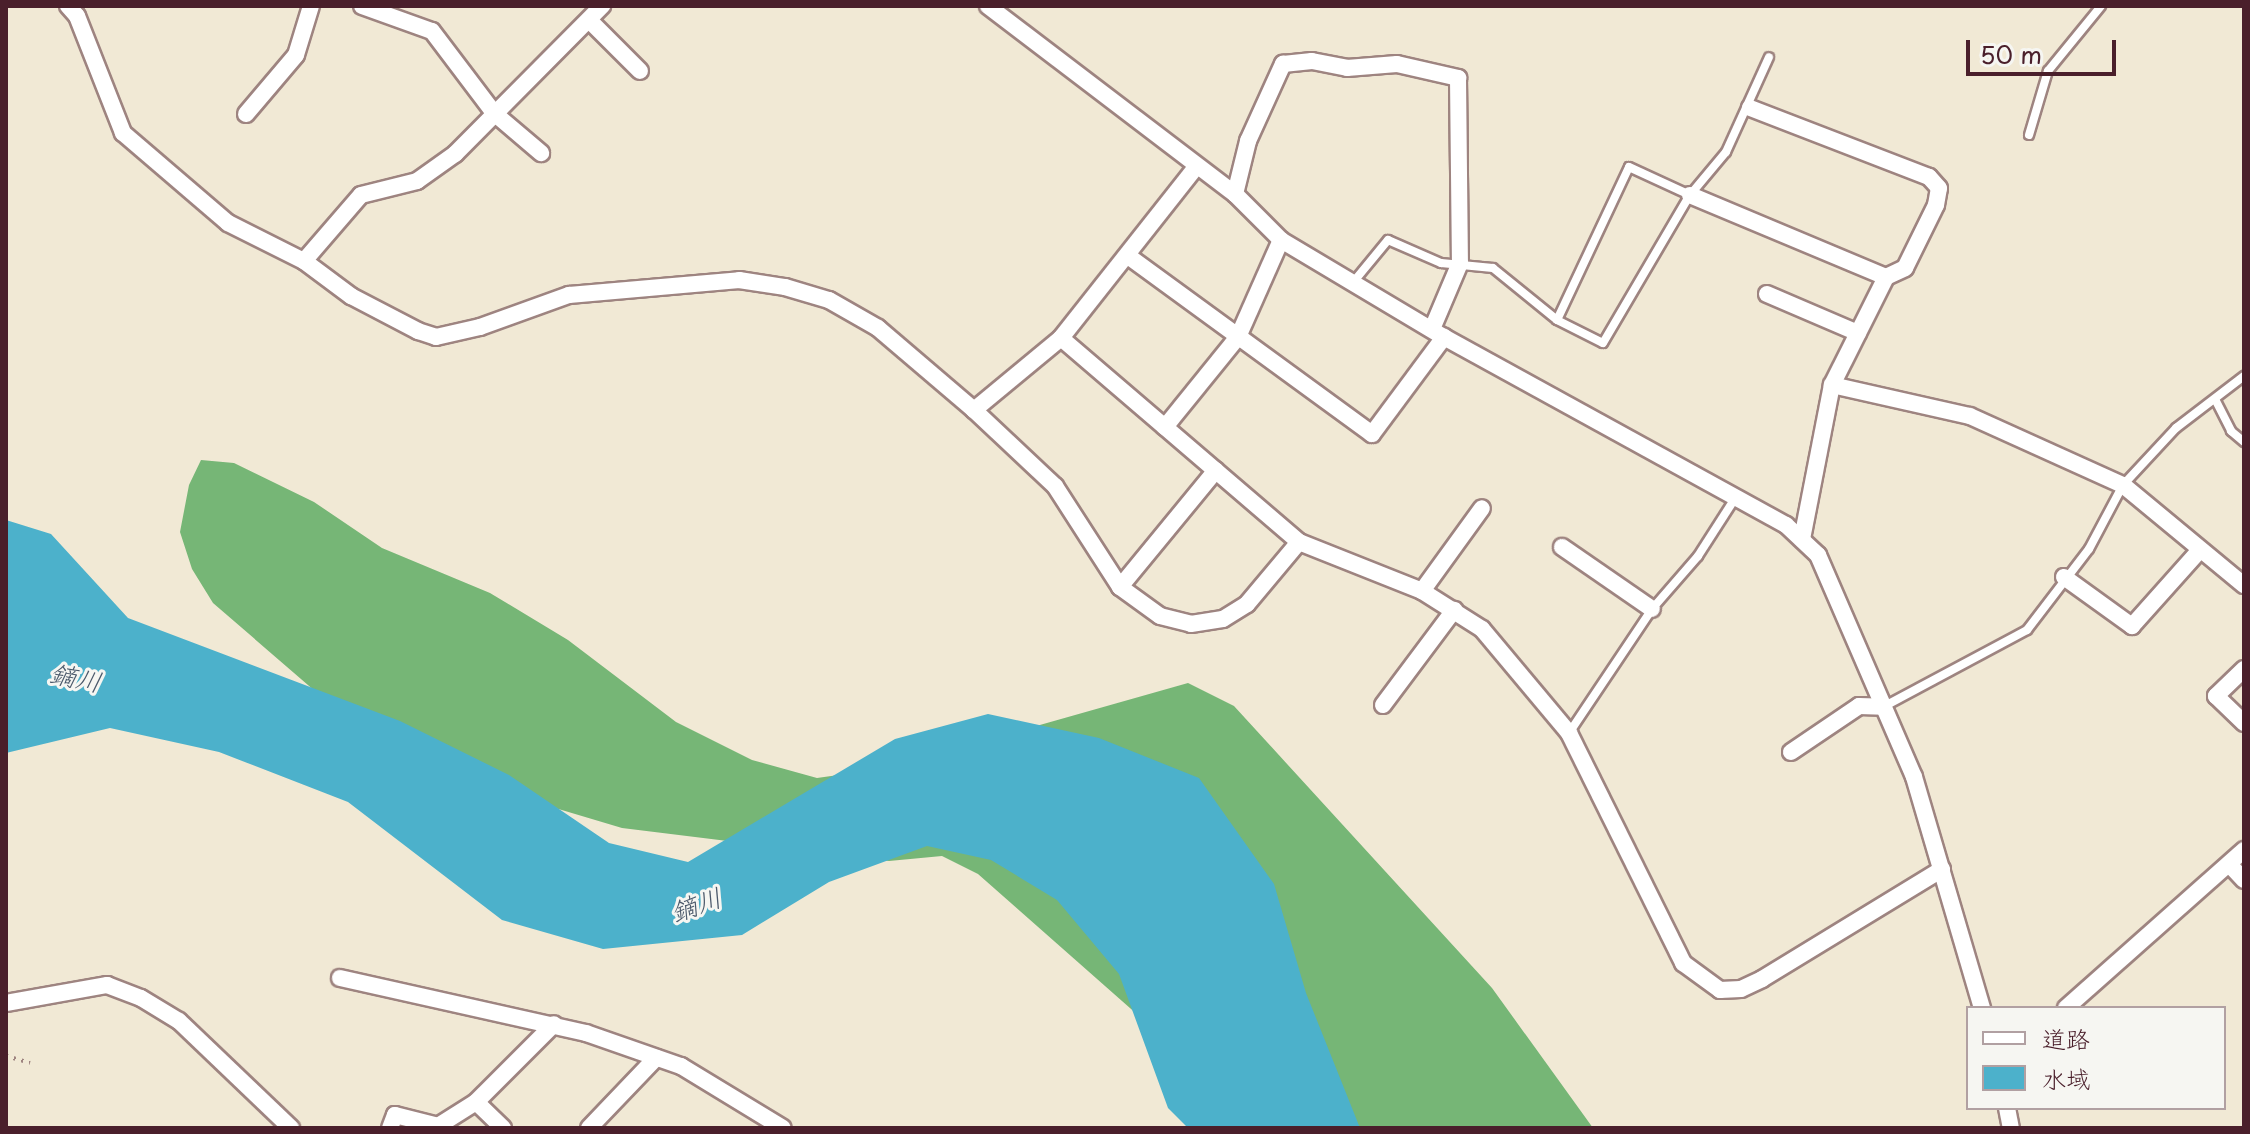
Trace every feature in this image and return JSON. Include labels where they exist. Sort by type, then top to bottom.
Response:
[{"type":"street","points":[[68,6],[77,16],[123,133],[228,223],[304,261],[351,296],[436,337],[480,327],[569,295],[739,280],[785,287],[829,300],[878,328],[974,410],[1055,486],[1120,587],[1160,616],[1191,624],[1223,619],[1247,604],[1299,542]]},
{"type":"street","points":[[246,114],[296,55],[311,6]]},
{"type":"street","points":[[362,6],[432,31],[494,113],[541,153]]},
{"type":"street","points":[[304,261],[361,195],[417,181],[455,154],[602,6]]},
{"type":"street","points":[[988,6],[1235,194],[1281,240],[1355,280],[1438,333],[1734,500],[1786,525],[1818,555],[1848,616],[1914,777],[1981,1006]]},
{"type":"street","points":[[589,20],[640,71]]},
{"type":"street","points":[[1128,256],[1372,434],[1438,333],[1460,263],[1458,78],[1397,64],[1347,68],[1312,61],[1283,64],[1248,141],[1235,194]]},
{"type":"street","points":[[1750,108],[1929,177],[1939,188],[1905,268],[1886,277],[1832,385],[1802,539]]},
{"type":"street","points":[[974,410],[1061,338],[1196,167]]},
{"type":"street","points":[[1690,195],[1886,277]]},
{"type":"street","points":[[1165,427],[1238,337],[1281,240]]},
{"type":"street","points":[[1767,294],[1858,333]]},
{"type":"street","points":[[1061,338],[1299,542],[1422,591],[1482,629],[1569,733],[1683,963],[1720,990],[1741,989],[1762,979],[1942,869]]},
{"type":"street","points":[[1832,385],[1970,416],[2123,485],[2199,551],[2244,585]]},
{"type":"street","points":[[1120,587],[1216,470]]},
{"type":"street","points":[[1422,591],[1482,508]]},
{"type":"street","points":[[1562,547],[1652,609]]},
{"type":"street","points":[[2064,577],[2132,626],[2199,551]]},
{"type":"street","points":[[1383,705],[1454,610]]},
{"type":"street","points":[[2244,669],[2216,696],[2244,723]]},
{"type":"street","points":[[1791,752],[1859,706],[1883,707]]},
{"type":"street","points":[[2068,1006],[2244,850]]},
{"type":"street","points":[[2229,864],[2244,880]]},
{"type":"street","points":[[340,978],[554,1024],[656,1058],[694,1073],[783,1128]]},
{"type":"street","points":[[6,1003],[107,985],[141,998],[179,1021],[291,1128]]},
{"type":"street","points":[[390,1128],[395,1115],[438,1126],[476,1102],[554,1024]]},
{"type":"street","points":[[589,1128],[656,1058]]},
{"type":"street","points":[[476,1102],[503,1128]]},
{"type":"lane","points":[[2029,135],[2048,71],[2101,6]]},
{"type":"lane","points":[[1355,280],[1388,240],[1441,263],[1493,268],[1557,320],[1603,343],[1690,195],[1726,152],[1750,108],[1769,57]]},
{"type":"lane","points":[[1557,320],[1629,167],[1690,195]]},
{"type":"lane","points":[[1883,707],[2027,630],[2064,577],[2089,549],[2123,485],[2176,428],[2216,401],[2244,376]]},
{"type":"lane","points":[[2216,401],[2231,431],[2244,442]]},
{"type":"lane","points":[[1569,733],[1652,609],[1705,547],[1734,500]]},
{"type":"path","points":[[6,1056],[30,1063]]},
{"type":"green space","points":[[201,460],[234,463],[314,502],[382,548],[490,593],[568,640],[676,722],[752,760],[817,778],[888,768],[1188,683],[1234,706],[1492,988],[1593,1128],[1266,1128],[978,874],[942,856],[889,861],[622,828],[535,802],[352,723],[213,603],[192,569],[180,532],[189,485]]},
{"type":"water","name":"鏑川","points":[[6,520],[51,534],[128,618],[400,721],[509,775],[609,843],[688,862],[895,739],[988,714],[1099,738],[1199,778],[1274,884],[1306,993],[1360,1128],[1188,1128],[1168,1108],[1119,974],[1057,900],[991,860],[927,846],[829,882],[742,935],[603,949],[502,920],[348,802],[219,752],[110,728],[6,753]]}]
